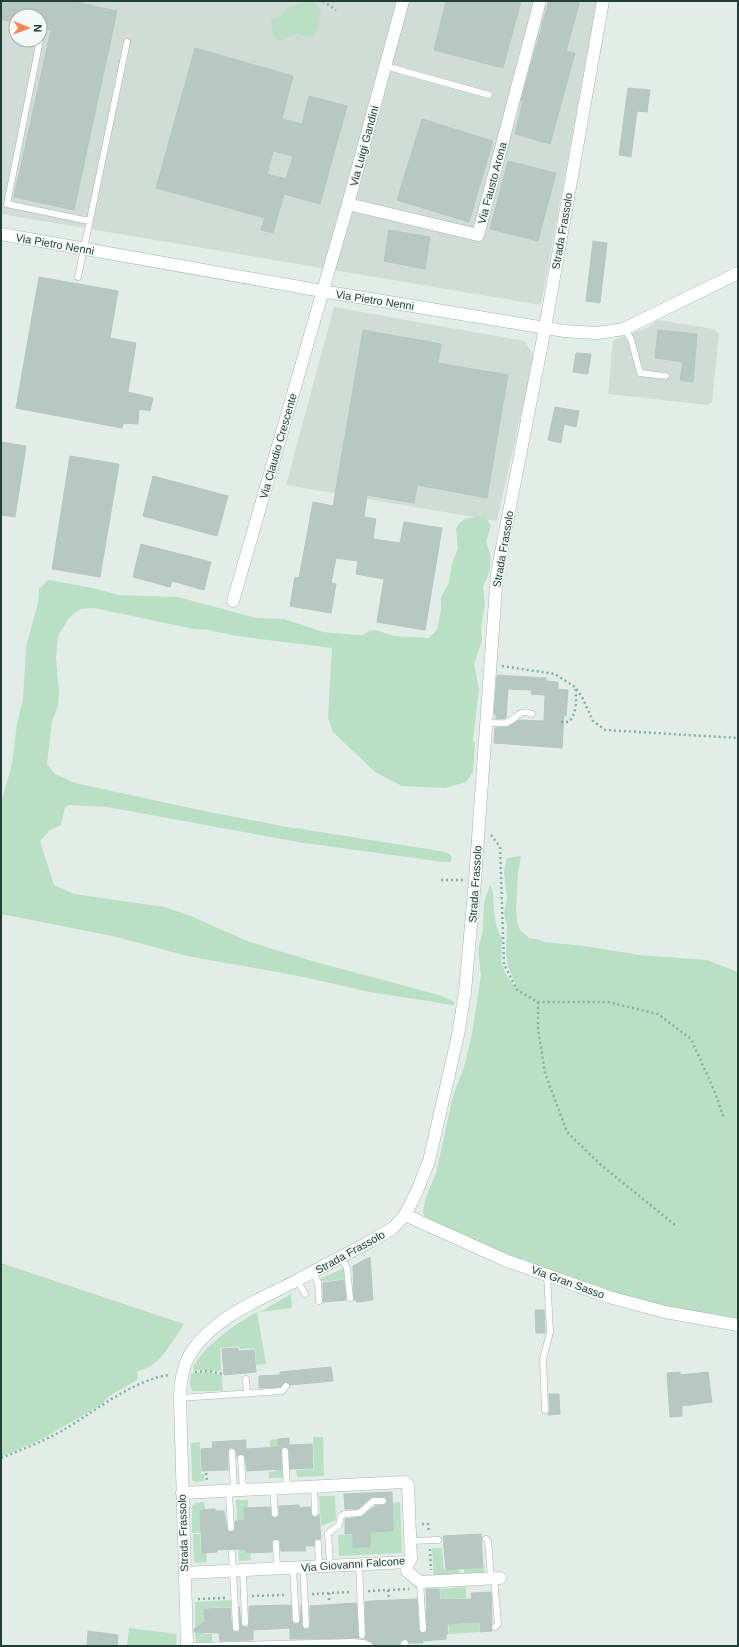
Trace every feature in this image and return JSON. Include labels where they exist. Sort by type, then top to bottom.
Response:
[{"type":"street","name":"Via Luigi Gandini","points":[[322,291],[348,204],[403,1]]},
{"type":"street","name":"Via Fausto Arona","points":[[348,204],[478,236],[540,1]]},
{"type":"street","name":"Strada Frassolo","points":[[187,1646],[180,1398],[183,1373],[190,1354],[214,1328],[240,1310],[393,1228],[405,1215],[417,1191],[429,1161],[458,1035],[465,992],[475,880],[489,664],[497,573],[544,328],[603,1]]},
{"type":"street","name":"Via Pietro Nenni","points":[[1,234],[322,291],[544,328],[597,333],[624,328],[738,273]]},
{"type":"street","name":"Via Claudio Crescente","points":[[233,601],[322,291]]},
{"type":"street","name":"Via Gran Sasso","points":[[405,1215],[505,1260],[608,1297],[658,1310],[738,1325]]},
{"type":"street","name":"Via Giovanni Falcone","points":[[182,1493],[405,1482],[408,1485],[410,1525],[411,1559],[406,1562],[185,1573]]},
{"type":"street","points":[[406,1562],[407,1571],[420,1582],[432,1582],[462,1575],[495,1578]]},
{"type":"lane","points":[[78,277],[127,42]]},
{"type":"lane","points":[[38,48],[7,204],[89,221]]},
{"type":"lane","points":[[386,66],[489,95]]},
{"type":"lane","points":[[624,328],[631,339],[640,373],[666,376]]},
{"type":"lane","points":[[486,722],[506,723],[521,713],[528,712],[532,714]]},
{"type":"lane","points":[[341,1257],[347,1268],[350,1298]]},
{"type":"lane","points":[[312,1272],[318,1282],[319,1301]]},
{"type":"lane","points":[[545,1410],[543,1359],[550,1332],[547,1275]]},
{"type":"lane","points":[[297,1280],[305,1294]]},
{"type":"lane","points":[[246,1379],[247,1394]]},
{"type":"lane","points":[[180,1398],[282,1391],[286,1386]]},
{"type":"lane","points":[[285,1451],[287,1488]]},
{"type":"lane","points":[[232,1452],[235,1490]]},
{"type":"lane","points":[[231,1528],[235,1490],[241,1458]]},
{"type":"lane","points":[[314,1487],[315,1513]]},
{"type":"lane","points":[[273,1489],[275,1514]]},
{"type":"lane","points":[[324,1566],[328,1533],[339,1525],[341,1516],[344,1514],[360,1514],[373,1501],[383,1501]]},
{"type":"lane","points":[[486,1539],[488,1541],[495,1578],[498,1624],[495,1626]]},
{"type":"lane","points":[[410,1541],[438,1540]]},
{"type":"lane","points":[[276,1543],[277,1569]]},
{"type":"lane","points":[[318,1543],[324,1566]]},
{"type":"lane","points":[[232,1553],[238,1571],[245,1623]]},
{"type":"lane","points":[[359,1564],[362,1634]]},
{"type":"lane","points":[[296,1620],[298,1568]]},
{"type":"lane","points":[[298,1568],[306,1625]]},
{"type":"lane","points":[[236,1628],[238,1571]]},
{"type":"lane","points":[[420,1582],[423,1629]]},
{"type":"lane","points":[[191,1646],[353,1642],[364,1643],[370,1646]]},
{"type":"path","points":[[323,1],[336,10]]},
{"type":"path","points":[[489,664],[555,674],[575,687],[582,697],[593,721],[605,730],[738,738]]},
{"type":"path","points":[[561,722],[568,722],[573,716],[576,694],[575,687]]},
{"type":"path","points":[[479,827],[490,834],[500,847],[504,964],[517,990],[538,1002],[608,1002],[658,1014],[691,1039],[714,1090],[724,1118]]},
{"type":"path","points":[[441,880],[475,880]]},
{"type":"path","points":[[538,1002],[538,1028],[545,1073],[567,1132],[601,1165],[675,1225]]},
{"type":"path","points":[[1,1458],[60,1432],[146,1381],[183,1373],[208,1371],[223,1374]]},
{"type":"path","points":[[410,1525],[428,1524],[432,1582]]},
{"type":"path","points":[[388,1590],[389,1599]]},
{"type":"path","points":[[196,1593],[197,1599]]},
{"type":"path","points":[[329,1593],[329,1603]]},
{"type":"shaded area","points":[[1,1],[597,1],[541,305],[1,214]]},
{"type":"shaded area","points":[[334,307],[524,341],[534,356],[497,521],[286,485]]},
{"type":"shaded area","points":[[658,320],[714,329],[719,334],[712,402],[707,405],[608,394],[613,340],[647,328]]},
{"type":"green space","points":[[307,1],[316,4],[321,12],[314,37],[308,38],[297,33],[278,41],[273,34],[271,20],[283,15],[285,9]]},
{"type":"green space","points":[[477,516],[486,517],[491,526],[486,541],[491,558],[489,573],[483,587],[485,604],[481,627],[482,641],[474,664],[479,689],[473,740],[475,744],[473,772],[466,782],[445,788],[402,786],[375,772],[333,732],[328,718],[332,648],[194,629],[94,608],[80,609],[69,618],[58,636],[56,657],[59,692],[58,706],[52,721],[47,764],[55,774],[75,783],[282,826],[447,852],[452,857],[451,862],[298,842],[107,807],[69,805],[65,808],[61,825],[50,830],[40,841],[54,885],[74,894],[164,907],[191,916],[247,941],[312,961],[439,995],[455,1002],[453,1005],[370,992],[294,975],[187,956],[117,937],[1,914],[1,804],[12,764],[17,724],[23,699],[26,647],[38,603],[39,589],[48,580],[93,588],[119,595],[178,597],[256,618],[284,619],[323,632],[363,635],[369,631],[375,630],[395,636],[429,638],[437,630],[441,611],[441,597],[449,583],[452,563],[458,549],[456,529],[463,520]]},
{"type":"green space","points":[[521,856],[518,872],[516,906],[517,922],[520,930],[529,938],[544,942],[584,946],[640,955],[707,960],[738,972],[738,1321],[631,1299],[539,1269],[525,1259],[514,1259],[502,1252],[488,1248],[469,1237],[426,1220],[423,1212],[425,1200],[436,1173],[453,1096],[464,1067],[472,1034],[481,975],[478,949],[483,930],[484,903],[490,885],[493,892],[496,924],[502,937],[501,961],[505,973],[514,986],[516,985],[508,966],[506,954],[507,926],[504,913],[507,899],[504,872],[507,858]]},
{"type":"green space","points":[[1,1263],[184,1324],[165,1353],[159,1359],[145,1369],[137,1371],[137,1380],[108,1397],[102,1404],[42,1439],[1,1457]]},
{"type":"green space","points":[[344,1268],[345,1279],[320,1282],[320,1279]]},
{"type":"green space","points":[[291,1294],[292,1308],[260,1312]]},
{"type":"green space","points":[[257,1312],[266,1364],[256,1365],[255,1348],[240,1349],[239,1346],[220,1348],[221,1371],[194,1370],[193,1367],[198,1359],[213,1343],[230,1329]]},
{"type":"green space","points":[[208,1372],[222,1375],[223,1391],[192,1391],[190,1385],[191,1374]]},
{"type":"green space","points":[[313,1437],[323,1437],[324,1476],[297,1477],[296,1470],[314,1469]]},
{"type":"green space","points":[[278,1439],[278,1449],[281,1449],[283,1478],[269,1478],[269,1472],[275,1471],[274,1447],[270,1447],[270,1440]]},
{"type":"green space","points":[[200,1442],[201,1474],[204,1474],[204,1481],[195,1482],[192,1479],[191,1443]]},
{"type":"green space","points":[[319,1496],[335,1496],[336,1520],[321,1526]]},
{"type":"green space","points":[[236,1500],[248,1500],[248,1507],[244,1508],[247,1554],[250,1554],[251,1560],[239,1561]]},
{"type":"green space","points":[[204,1502],[205,1509],[200,1510],[201,1533],[192,1533],[192,1506],[195,1503]]},
{"type":"green space","points":[[400,1502],[402,1553],[339,1556],[338,1535],[353,1535],[353,1547],[370,1547],[370,1532],[393,1532],[393,1503]]},
{"type":"green space","points":[[193,1534],[200,1534],[201,1553],[206,1553],[207,1562],[196,1563],[194,1561]]},
{"type":"green space","points":[[432,1548],[442,1548],[444,1570],[459,1569],[460,1577],[434,1579]]},
{"type":"green space","points":[[484,1567],[484,1575],[464,1577],[464,1569]]},
{"type":"green space","points":[[465,1587],[466,1598],[449,1599],[450,1624],[479,1623],[479,1632],[449,1634],[448,1619],[442,1619],[440,1589]]},
{"type":"green space","points":[[231,1600],[231,1607],[204,1608],[204,1626],[195,1627],[195,1602]]},
{"type":"green space","points":[[129,1628],[177,1634],[176,1646],[127,1646]]},
{"type":"green space","points":[[204,1629],[204,1634],[212,1634],[212,1643],[196,1642],[195,1632]]},
{"type":"building","points":[[1,1],[71,1],[117,11],[74,210],[14,197],[51,30],[48,29],[48,8],[8,8],[8,21],[1,19]]},
{"type":"building","points":[[446,1],[521,1],[503,68],[434,50]]},
{"type":"building","points":[[549,1],[580,1],[566,51],[575,53],[550,144],[515,134],[523,101],[521,101]]},
{"type":"building","points":[[195,48],[293,76],[282,119],[302,124],[309,96],[347,106],[320,204],[284,194],[273,233],[261,230],[265,218],[156,188]],"holes":[[[273,151],[293,156],[286,179],[267,174]]]},
{"type":"building","points":[[628,88],[650,90],[647,112],[637,111],[631,157],[619,155]]},
{"type":"building","points":[[422,119],[493,141],[469,222],[397,200]]},
{"type":"building","points":[[508,161],[556,173],[538,241],[490,229]]},
{"type":"building","points":[[389,230],[430,237],[425,269],[384,261]]},
{"type":"building","points":[[593,241],[607,243],[600,303],[586,301]]},
{"type":"building","points":[[39,277],[118,291],[110,338],[136,343],[128,392],[153,398],[150,411],[139,409],[138,424],[123,423],[122,428],[16,408]]},
{"type":"building","points":[[363,330],[441,344],[438,363],[508,375],[487,498],[417,485],[414,503],[367,495],[364,517],[376,519],[373,539],[400,543],[404,522],[442,528],[425,630],[377,622],[384,579],[356,574],[358,561],[336,558],[331,583],[336,584],[331,613],[290,606],[295,577],[299,578],[313,502],[333,506]]},
{"type":"building","points":[[658,330],[697,334],[693,382],[680,380],[683,362],[655,358]]},
{"type":"building","points":[[576,353],[591,354],[588,374],[573,372]]},
{"type":"building","points":[[555,407],[579,411],[576,427],[564,424],[561,443],[548,440]]},
{"type":"building","points":[[1,442],[26,446],[15,517],[1,515]]},
{"type":"building","points":[[70,456],[119,464],[100,577],[52,569]]},
{"type":"building","points":[[153,476],[228,496],[217,536],[143,516]]},
{"type":"building","points":[[141,544],[211,562],[204,590],[172,581],[170,587],[133,577]]},
{"type":"building","points":[[497,675],[546,678],[546,681],[558,682],[558,689],[568,690],[566,716],[564,715],[562,748],[494,743],[495,728],[508,727],[519,720],[544,721],[545,695],[531,694],[532,690],[508,689],[506,718],[496,719],[496,714],[494,714]]},
{"type":"building","points":[[370,1257],[373,1300],[356,1302],[356,1300],[354,1300],[353,1266]]},
{"type":"building","points":[[344,1280],[346,1300],[323,1302],[323,1283]]},
{"type":"building","points":[[535,1310],[544,1310],[545,1333],[536,1333]]},
{"type":"building","points":[[238,1348],[238,1351],[254,1350],[256,1372],[224,1375],[222,1349]]},
{"type":"building","points":[[331,1367],[333,1381],[290,1385],[286,1382],[280,1387],[259,1388],[259,1376],[280,1375],[280,1372]]},
{"type":"building","points":[[680,1372],[680,1375],[708,1372],[712,1402],[682,1406],[682,1416],[670,1417],[667,1373]]},
{"type":"building","points":[[549,1394],[559,1394],[560,1414],[548,1415],[550,1410]]},
{"type":"building","points":[[289,1438],[289,1445],[312,1444],[313,1468],[290,1469],[289,1450],[282,1447],[281,1469],[247,1471],[245,1456],[240,1454],[237,1457],[236,1450],[229,1448],[228,1470],[202,1471],[201,1449],[213,1448],[212,1442],[246,1440],[246,1449],[279,1447],[278,1439]]},
{"type":"building","points":[[392,1492],[393,1531],[370,1532],[370,1547],[353,1547],[353,1534],[345,1534],[345,1519],[361,1517],[375,1506],[385,1505],[387,1501],[385,1497],[372,1497],[358,1509],[345,1509],[344,1494]]},
{"type":"building","points":[[299,1505],[300,1508],[310,1507],[313,1517],[317,1517],[319,1514],[321,1539],[315,1539],[314,1546],[305,1546],[306,1551],[281,1551],[280,1541],[276,1539],[272,1541],[272,1552],[247,1553],[246,1549],[232,1549],[202,1553],[200,1510],[215,1509],[215,1511],[224,1511],[227,1529],[231,1532],[235,1530],[235,1521],[245,1520],[244,1508],[270,1507],[271,1516],[275,1518],[279,1516],[279,1506]]},
{"type":"building","points":[[481,1534],[483,1567],[446,1570],[443,1536]]},
{"type":"building","points":[[426,1589],[439,1589],[440,1600],[472,1599],[471,1593],[491,1592],[492,1631],[480,1632],[480,1622],[447,1624],[448,1634],[446,1634],[446,1639],[422,1641],[423,1643],[409,1643],[408,1640],[405,1639],[401,1640],[399,1646],[374,1646],[372,1642],[365,1639],[365,1602],[370,1601],[417,1599],[419,1630],[421,1633],[426,1632]]},
{"type":"building","points":[[356,1603],[359,1638],[290,1639],[290,1628],[253,1630],[253,1640],[220,1641],[219,1633],[194,1632],[194,1629],[205,1622],[204,1609],[230,1608],[232,1629],[239,1632],[239,1607],[241,1624],[248,1627],[249,1606],[291,1605],[292,1621],[296,1624],[300,1622],[301,1606],[302,1626],[309,1629],[310,1606]]},
{"type":"building","points":[[88,1631],[118,1635],[117,1646],[87,1646]]}]
